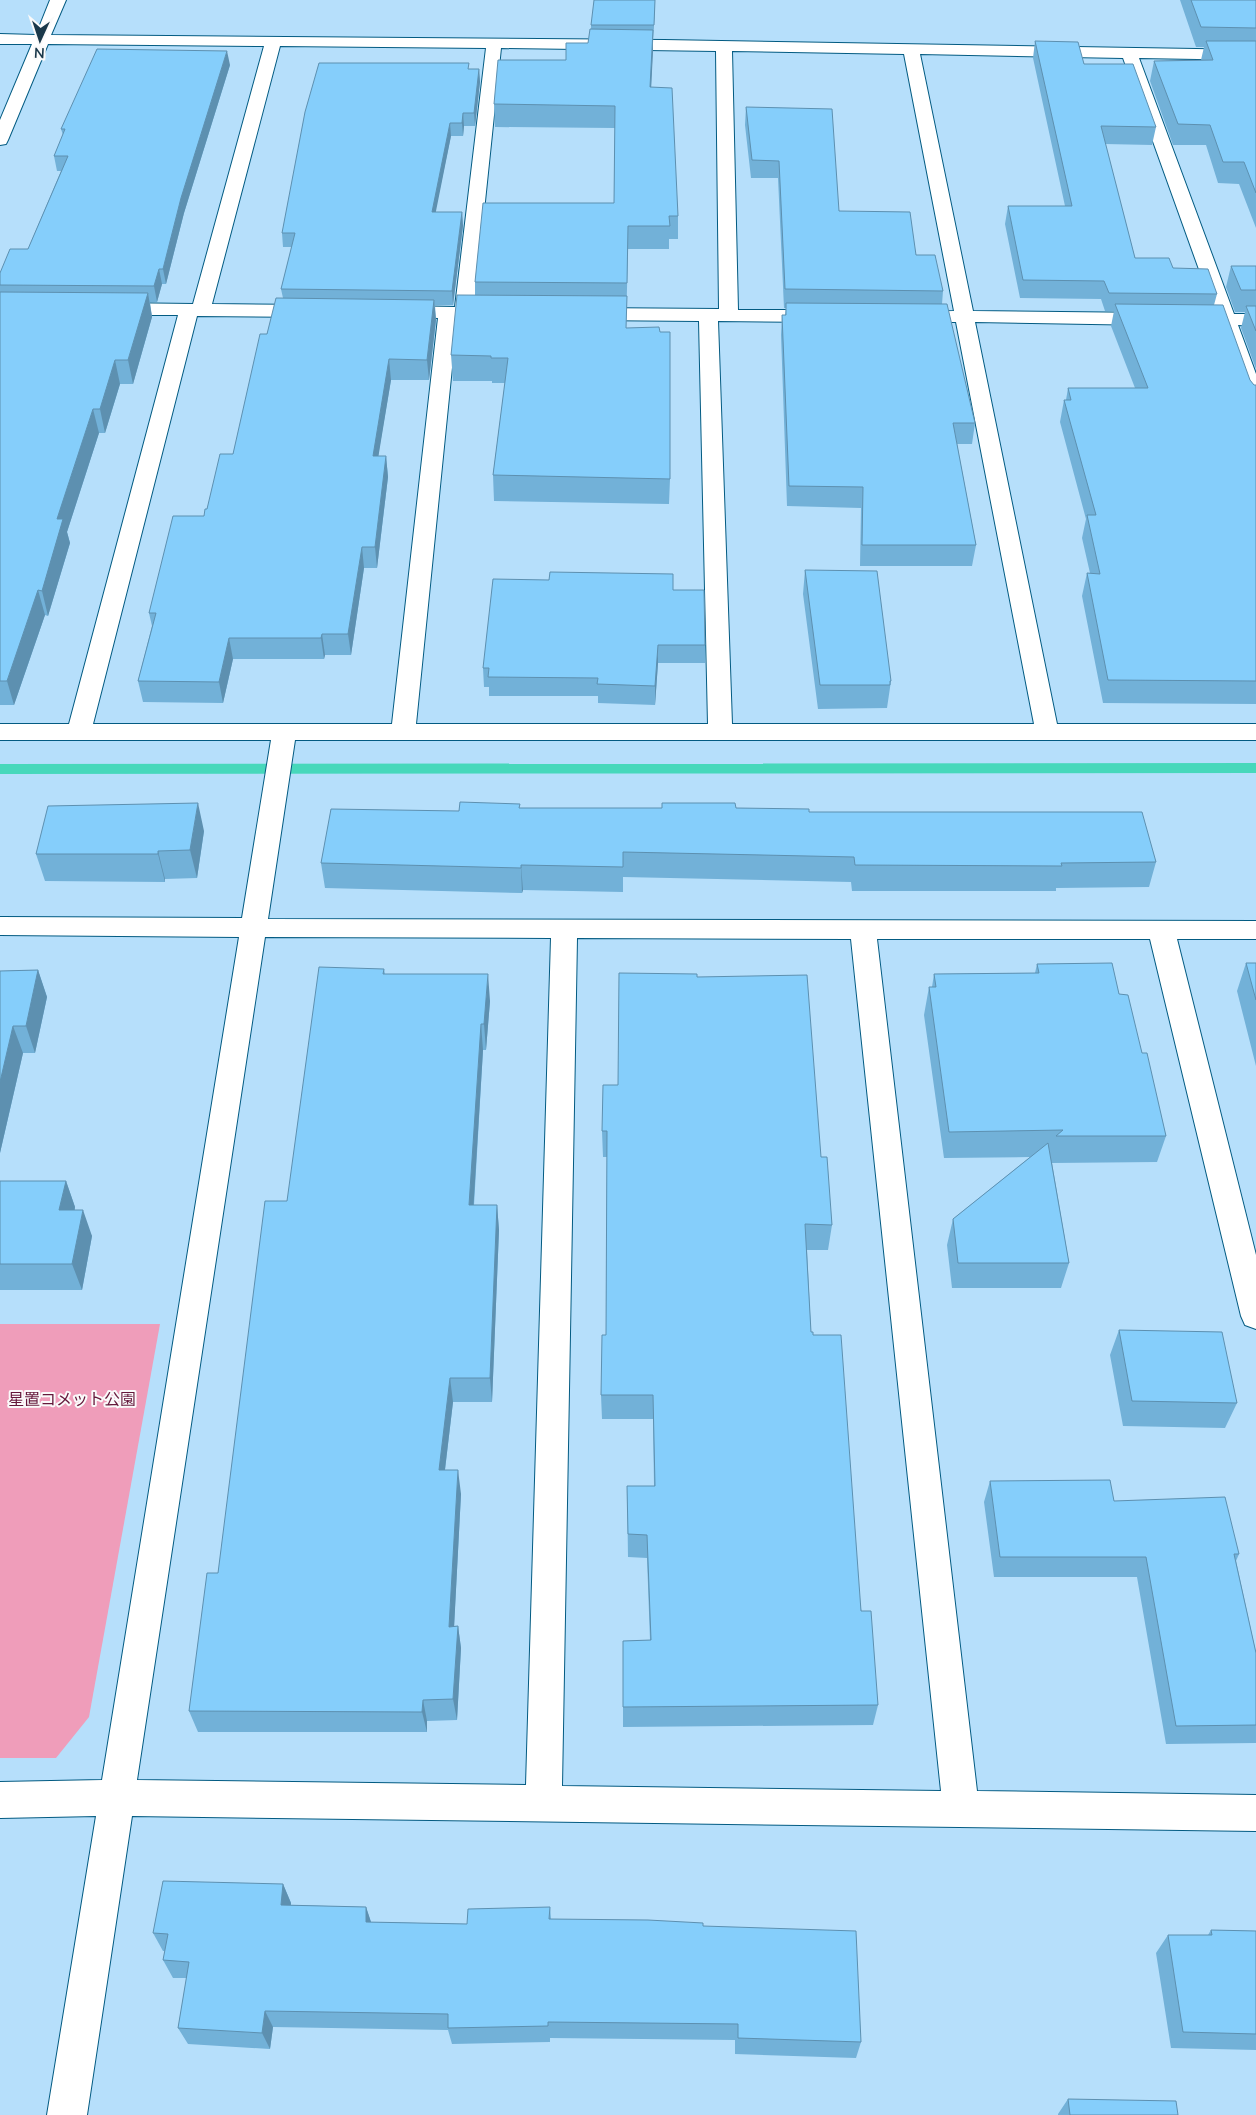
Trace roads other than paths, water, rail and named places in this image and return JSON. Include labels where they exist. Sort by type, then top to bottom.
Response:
[{"type":"street","points":[[0,140],[58,0]]},
{"type":"street","points":[[0,39],[1256,55]]},
{"type":"street","points":[[79,732],[195,310],[273,42]]},
{"type":"street","points":[[403,732],[456,312],[494,44]]},
{"type":"street","points":[[720,732],[719,315],[724,47]]},
{"type":"street","points":[[911,50],[1047,732]]},
{"type":"street","points":[[1129,53],[1256,401]]},
{"type":"street","points":[[100,309],[330,311]]},
{"type":"street","points":[[379,312],[513,313]]},
{"type":"street","points":[[572,314],[837,316]]},
{"type":"street","points":[[895,316],[1256,320]]},
{"type":"street","points":[[0,732],[79,732],[282,742],[403,732],[1256,732]]},
{"type":"street","points":[[67,2115],[282,742]]},
{"type":"street","points":[[0,926],[1256,930]]},
{"type":"street","points":[[544,1802],[564,928]]},
{"type":"street","points":[[863,929],[962,1808]]},
{"type":"street","points":[[1162,929],[1256,1316]]},
{"type":"street","points":[[0,1800],[117,1798],[544,1802],[1256,1813]]},
{"type":"waterway","points":[[0,769],[1256,768]]},
{"type":"park label","name":"星置コメット公園","points":[[72,1399]]}]
